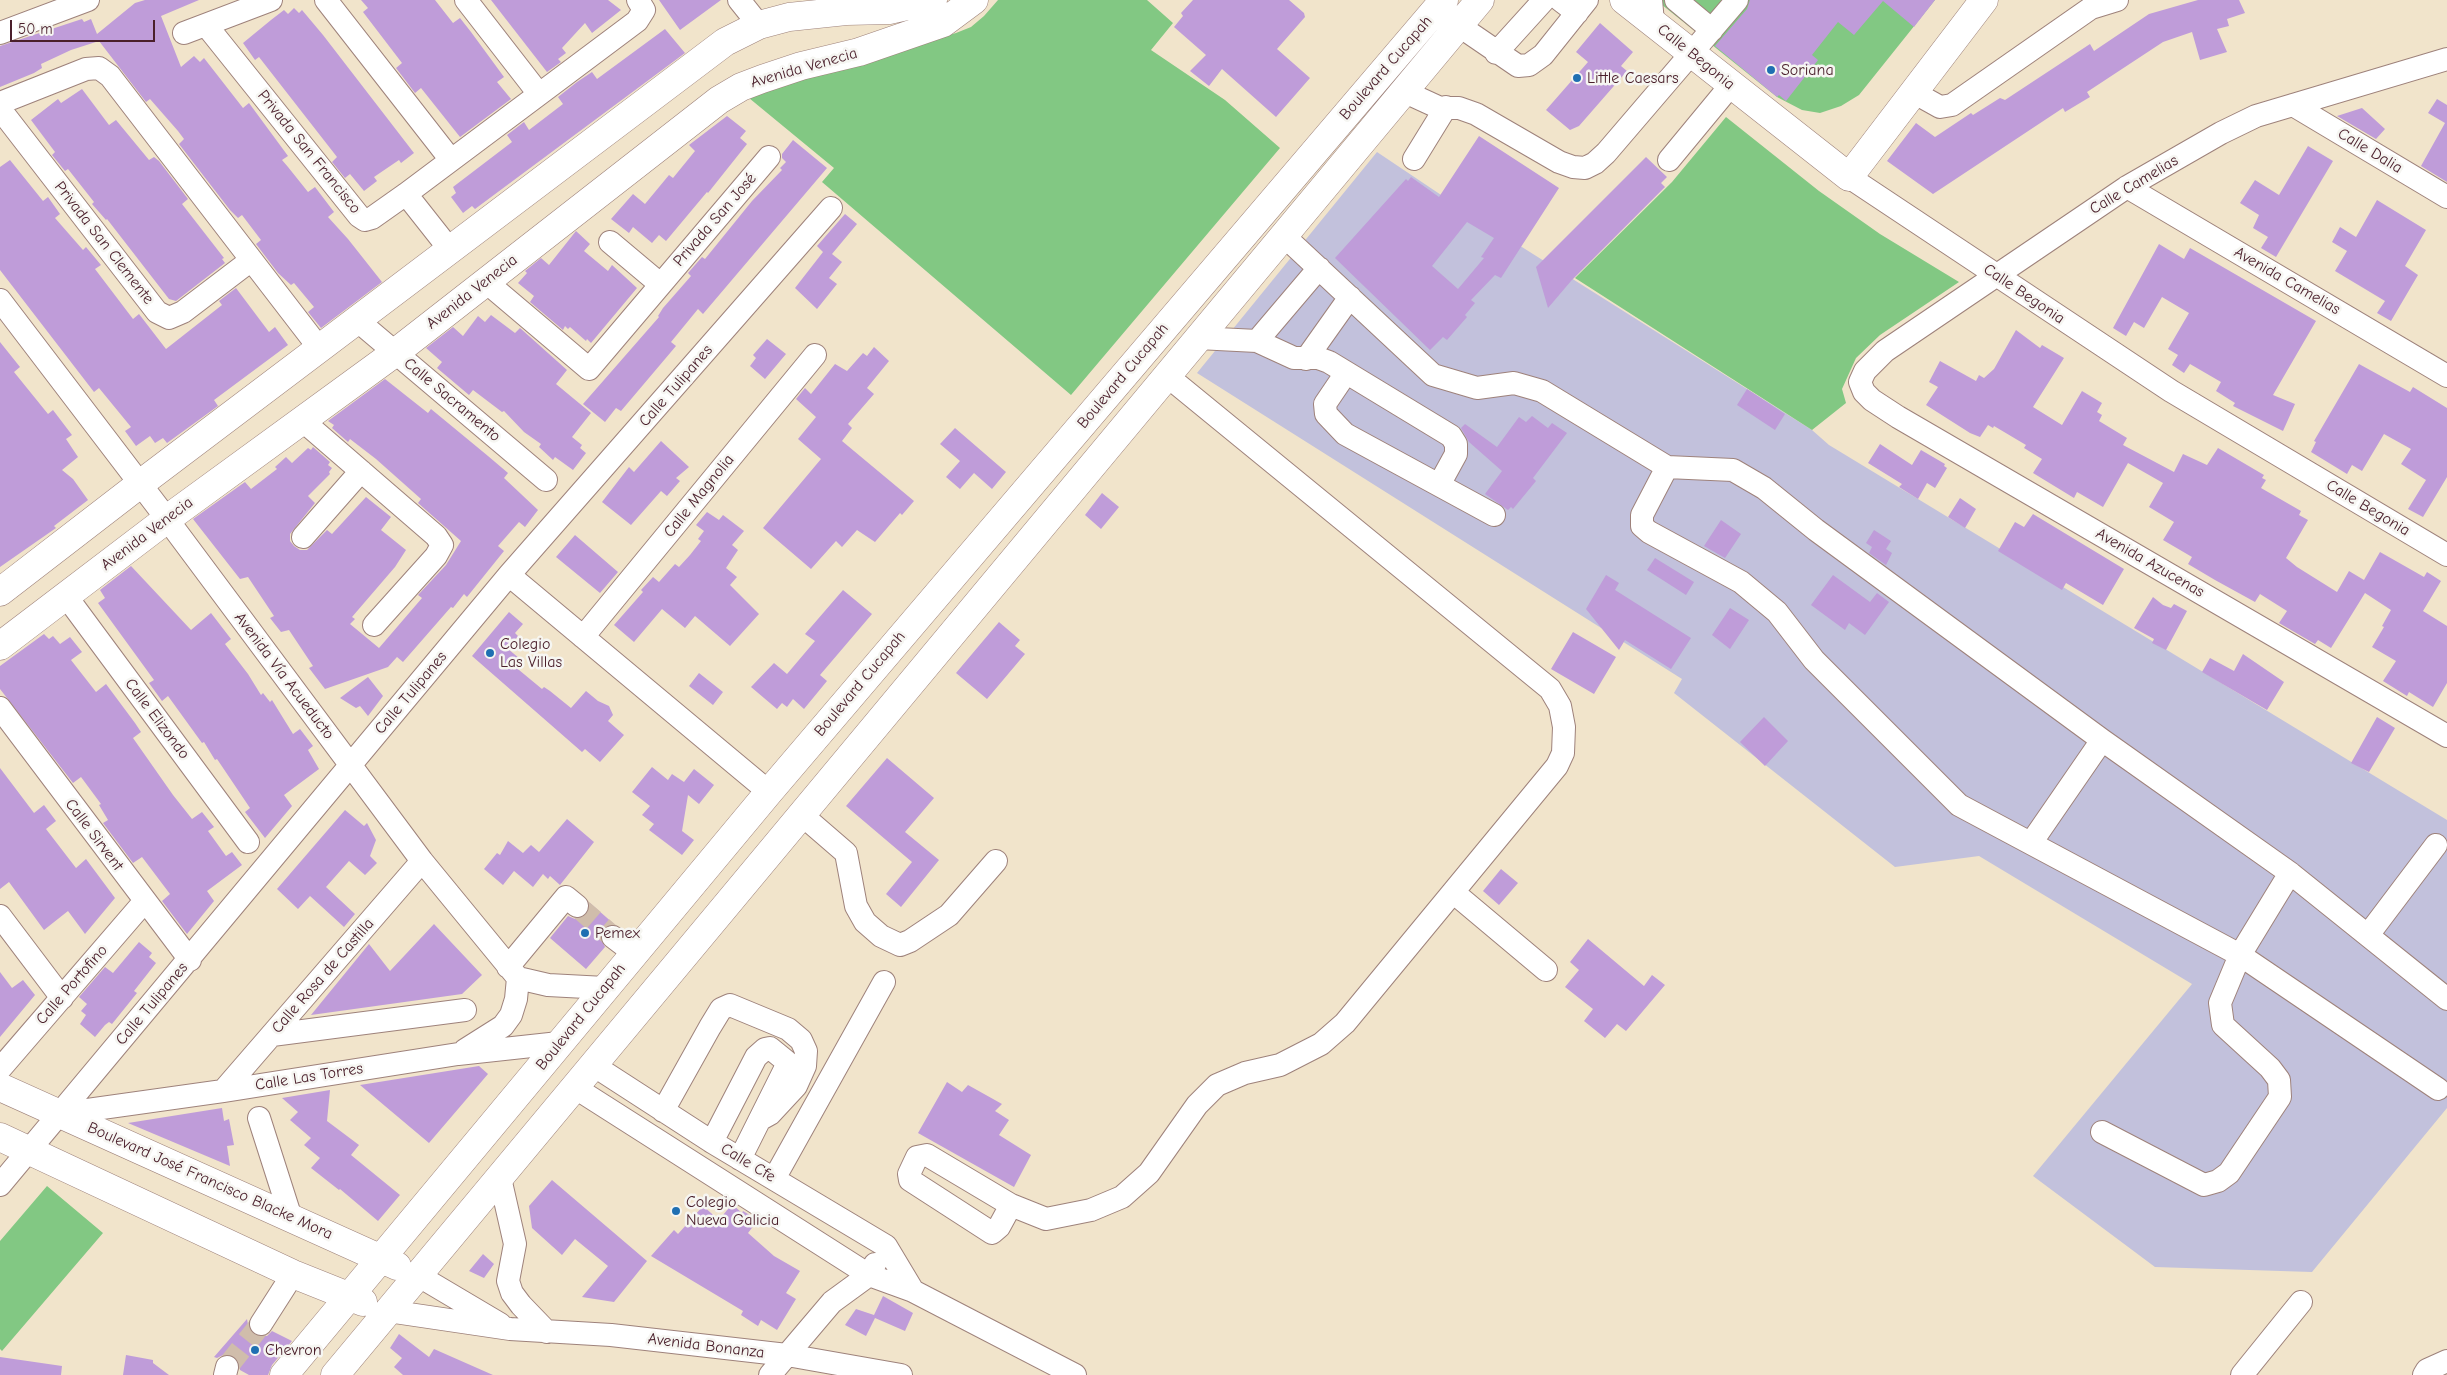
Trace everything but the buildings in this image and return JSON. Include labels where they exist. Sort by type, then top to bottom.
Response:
[{"type":"main road","points":[[0,592],[725,42],[759,25],[789,17],[846,11],[889,10],[933,0]]},
{"type":"main road","name":"Avenida Venecia","points":[[0,646],[167,518],[396,352],[719,100],[762,78],[859,52],[943,24],[974,0]]},
{"type":"main road","name":"Boulevard Cucapah","points":[[284,1375],[605,988],[623,945],[769,792],[1444,0]]},
{"type":"main road","name":"Boulevard Cucapah","points":[[335,1375],[1480,0]]},
{"type":"main road","name":"Calle Begonia","points":[[1624,0],[1652,11],[1692,55],[1849,177]]},
{"type":"main road","points":[[1849,177],[1984,0]]},
{"type":"main road","points":[[846,11],[861,28],[863,35],[859,52]]},
{"type":"main road","name":"Boulevard José Francisco Blacke Mora","points":[[0,1087],[419,1276]]},
{"type":"main road","points":[[0,1138],[293,1274],[347,1297],[388,1311]]},
{"type":"street","points":[[0,33],[88,0]]},
{"type":"street","points":[[184,33],[271,0]]},
{"type":"street","points":[[326,0],[451,160]]},
{"type":"street","points":[[466,0],[539,94]]},
{"type":"street","name":"Privada San Francisco","points":[[206,25],[359,216],[366,220],[372,218],[406,194],[637,21],[644,10],[638,0]]},
{"type":"street","points":[[738,0],[759,25]]},
{"type":"street","points":[[1496,53],[1544,0]]},
{"type":"street","points":[[1676,0],[1712,30]]},
{"type":"street","points":[[1403,91],[1427,103],[1459,108],[1476,114],[1559,162],[1573,167],[1585,168],[1595,163],[1606,153],[1692,55],[1737,0]]},
{"type":"street","points":[[1913,92],[1940,107],[1952,105],[2086,4],[2117,0]]},
{"type":"street","points":[[1458,25],[1496,53],[1518,66],[1529,65],[1543,55],[1575,4]]},
{"type":"street","name":"Calle Camelias","points":[[1860,382],[1865,371],[1885,351],[1997,277],[2052,236],[2127,187],[2221,133],[2256,116],[2447,59]]},
{"type":"street","points":[[0,103],[86,68],[99,68],[110,76],[250,261],[320,349]]},
{"type":"street","points":[[1669,160],[1731,85]]},
{"type":"street","name":"Calle Dalia","points":[[2293,105],[2447,198]]},
{"type":"street","points":[[1414,159],[1446,107]]},
{"type":"street","name":"Privada San Clemente","points":[[0,109],[157,312],[169,318],[183,312],[250,261]]},
{"type":"street","name":"Privada San José","points":[[485,281],[589,369],[769,157]]},
{"type":"street","name":"Calle Begonia","points":[[1849,177],[2171,392],[2447,555]]},
{"type":"street","name":"Avenida Camelias","points":[[2127,187],[2447,376]]},
{"type":"street","points":[[406,194],[451,251]]},
{"type":"street","name":"Calle Tulipanes","points":[[0,1184],[190,960],[509,575],[831,208]]},
{"type":"street","points":[[1283,235],[1433,375],[1477,388],[1514,383],[1542,391],[1667,467],[1732,470],[1764,488],[1824,536],[2102,740],[2290,873],[2447,998]]},
{"type":"street","points":[[610,242],[660,284]]},
{"type":"street","points":[[1257,342],[1319,268]]},
{"type":"street","points":[[1306,359],[1350,297]]},
{"type":"street","name":"Avenida Vía Acueducto","points":[[0,300],[167,518],[422,862],[513,972]]},
{"type":"street","name":"Calle Sacramento","points":[[358,320],[546,480]]},
{"type":"street","points":[[1198,338],[1257,342],[1294,358],[1318,358],[1329,362],[1451,436],[1456,444],[1456,454],[1440,485]]},
{"type":"street","name":"Calle Magnolia","points":[[584,637],[815,355]]},
{"type":"street","points":[[1346,373],[1325,404],[1326,414],[1354,440],[1494,515]]},
{"type":"street","points":[[1011,1205],[1046,1219],[1091,1210],[1122,1197],[1149,1174],[1197,1105],[1217,1085],[1245,1073],[1280,1065],[1321,1044],[1345,1024],[1557,766],[1563,753],[1564,736],[1560,706],[1550,689],[1166,375]]},
{"type":"street","name":"Avenida Azucenas","points":[[1860,382],[1864,392],[1872,400],[1898,416],[2447,736]]},
{"type":"street","points":[[303,421],[436,536],[442,545],[436,556],[374,624]]},
{"type":"street","points":[[1667,467],[1642,515],[1642,526],[1649,532],[1742,582],[1777,612],[1814,660],[1959,805],[2240,954],[2438,1089]]},
{"type":"street","points":[[303,537],[361,471]]},
{"type":"street","points":[[509,575],[769,792]]},
{"type":"street","name":"Calle Elizondo","points":[[66,596],[248,842]]},
{"type":"street","name":"Calle Sirvent","points":[[0,708],[144,902],[190,960]]},
{"type":"street","points":[[2031,844],[2102,740]]},
{"type":"street","points":[[802,815],[846,854],[856,906],[865,922],[881,936],[900,946],[910,942],[949,916],[996,861]]},
{"type":"street","points":[[2368,935],[2436,846]]},
{"type":"street","name":"Calle Rosa de Castilla","points":[[223,1091],[422,862]]},
{"type":"street","points":[[2102,1132],[2204,1185],[2218,1181],[2229,1173],[2280,1097],[2279,1080],[2270,1068],[2223,1025],[2220,1003],[2240,954],[2290,873]]},
{"type":"street","points":[[1453,892],[1546,970]]},
{"type":"street","points":[[458,1054],[503,1026],[511,1015],[516,999],[513,972],[566,897],[576,906]]},
{"type":"street","name":"Calle Portofino","points":[[0,1068],[144,902]]},
{"type":"street","points":[[0,916],[62,998]]},
{"type":"street","points":[[513,972],[548,986],[605,988]]},
{"type":"street","points":[[774,1179],[884,982]]},
{"type":"street","points":[[663,1111],[721,1009],[730,1005],[788,1029],[801,1040],[806,1051],[805,1066],[796,1086],[770,1114],[761,1119]]},
{"type":"street","points":[[272,1035],[465,1010]]},
{"type":"street","name":"Calle Las Torres","points":[[59,1114],[223,1091],[458,1054],[559,1043]]},
{"type":"street","points":[[712,1142],[756,1057],[765,1049],[770,1048],[786,1061],[785,1069],[740,1159]]},
{"type":"street","name":"Calle Cfe","points":[[593,1065],[712,1142],[886,1246],[913,1291]]},
{"type":"street","name":"Calle Cfe","points":[[574,1087],[869,1275],[913,1291],[1075,1375]]},
{"type":"street","points":[[621,1117],[636,1093]]},
{"type":"street","points":[[259,1118],[291,1218]]},
{"type":"street","points":[[500,1178],[515,1244],[508,1281],[512,1293],[521,1305],[548,1332]]},
{"type":"street","points":[[770,1375],[832,1302],[869,1275],[886,1246]]},
{"type":"street","points":[[261,1324],[293,1274]]},
{"type":"street","name":"Avenida Bonanza","points":[[419,1276],[510,1329]]},
{"type":"street","points":[[2242,1375],[2300,1302]]},
{"type":"street","name":"Avenida Bonanza","points":[[388,1311],[510,1329],[611,1335],[787,1355],[901,1375]]},
{"type":"street","points":[[2424,1375],[2427,1370],[2447,1361]]},
{"type":"shaded area","points":[[1377,152],[1468,213],[1812,430],[1829,445],[2447,820],[2447,1108],[2312,1272],[2155,1267],[2033,1176],[2192,984],[1979,856],[1895,867],[1674,693],[1682,679],[1197,373]]},
{"type":"green space","points":[[998,0],[1147,0],[1173,23],[1151,50],[1225,100],[1280,148],[1071,395],[822,182],[834,168],[749,98],[767,88],[956,33],[971,27]]},
{"type":"green space","points":[[1656,0],[1935,0],[1859,95],[1841,106],[1820,113],[1802,110],[1777,97]]},
{"type":"green space","points":[[1726,117],[1819,191],[1880,234],[1959,282],[1880,335],[1856,358],[1842,389],[1846,403],[1812,430],[1575,278],[1672,182]]},
{"type":"green space","points":[[47,1186],[103,1233],[2,1351],[0,1349],[0,1241]]},
{"type":"tunnel","points":[[577,906],[613,937]]},
{"type":"tunnel","points":[[227,1367],[261,1324]]},
{"type":"place","name":"Soriana","points":[[1771,70]]},
{"type":"place","name":"Little Caesars","points":[[1577,78]]},
{"type":"place","name":"Colegio Las Villas","points":[[490,653]]},
{"type":"place","name":"Pemex","points":[[585,933]]},
{"type":"place","name":"Colegio Nueva Galicia","points":[[676,1211]]},
{"type":"place","name":"Chevron","points":[[255,1350]]}]
